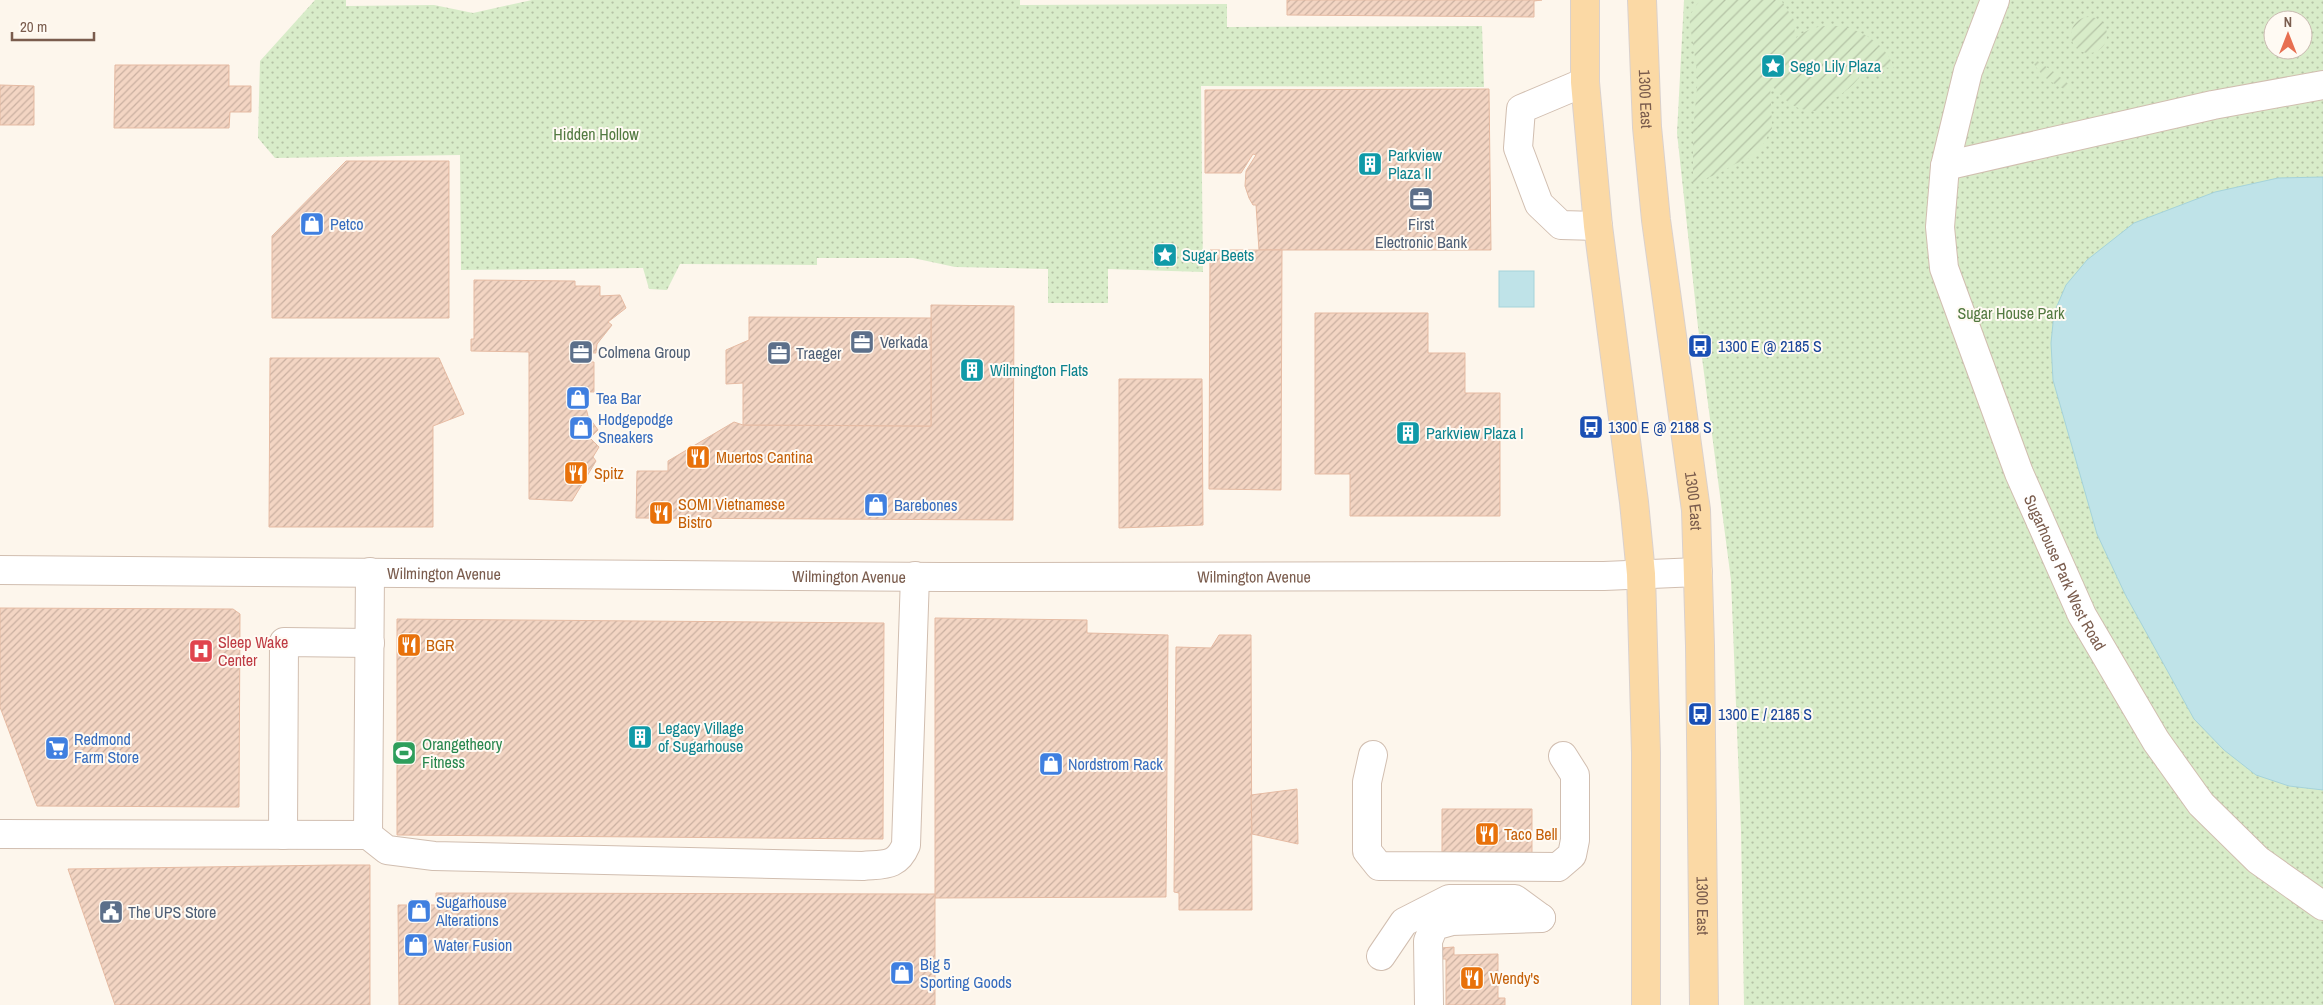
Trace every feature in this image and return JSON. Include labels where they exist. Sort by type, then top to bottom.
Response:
[{"type":"main road","points":[[1585,0],[1585,82],[1598,226],[1634,502],[1640,574],[1647,801],[1646,1005]]},
{"type":"main road","name":"1300 East","points":[[1642,0],[1648,127],[1656,220],[1696,510],[1704,1005]]},
{"type":"street","name":"Sugarhouse Park West Road","points":[[1995,0],[1968,71],[1945,166],[1940,227],[1944,268],[2019,473],[2082,615],[2156,741],[2201,804],[2258,860],[2323,906]]},
{"type":"street","points":[[1585,82],[1521,109],[1518,148],[1539,204],[1561,224],[1598,226]]},
{"type":"street","points":[[1945,166],[2213,105],[2323,85]]},
{"type":"street","name":"Wilmington Avenue","points":[[0,570],[915,576],[1640,574],[1698,572]]},
{"type":"street","points":[[368,835],[370,572]]},
{"type":"street","points":[[0,834],[368,835],[387,850],[434,856],[863,866],[890,863],[900,857],[906,845],[915,576]]},
{"type":"street","points":[[283,834],[284,642],[370,643]]},
{"type":"street","points":[[1373,755],[1367,782],[1367,851],[1379,866],[1558,867],[1572,854],[1575,840],[1575,775],[1563,756]]},
{"type":"street","points":[[1381,956],[1404,922],[1449,899],[1515,899],[1541,918],[1452,921],[1434,926],[1428,941],[1429,1005]]},
{"type":"green space","name":"Hidden Hollow","points":[[315,0],[346,0],[346,6],[434,5],[473,13],[532,0],[1020,0],[1020,5],[1227,4],[1227,27],[1482,26],[1484,87],[1201,86],[1203,272],[1108,269],[1108,303],[1048,303],[1048,269],[955,267],[913,258],[817,258],[817,265],[680,264],[667,290],[649,289],[643,268],[461,270],[460,155],[275,158],[258,138],[260,61]]},
{"type":"green space","name":"Sugar House Park","points":[[1684,0],[2323,0],[2323,1005],[1744,1005],[1741,831],[1731,580],[1698,327],[1677,133]]},
{"type":"green space","points":[[1703,0],[1781,0],[1794,20],[1795,39],[1807,31],[1821,27],[1836,26],[1851,29],[1865,35],[1878,44],[1888,55],[1894,68],[1877,67],[1863,71],[1854,84],[1819,111],[1810,111],[1796,107],[1770,84],[1772,128],[1764,143],[1750,158],[1718,174],[1693,183],[1693,131],[1698,77],[1689,17],[1697,4]]},
{"type":"green space","points":[[2089,17],[2096,18],[2102,22],[2106,28],[2106,42],[2102,48],[2096,52],[2089,53],[2082,52],[2076,48],[2072,42],[2071,35],[2072,28],[2076,22],[2082,18]]},
{"type":"green space","points":[[2037,61],[2072,88],[2068,91],[2048,80],[2034,64]]},
{"type":"water","points":[[2323,177],[2323,790],[2289,786],[2256,775],[2224,750],[2194,719],[2125,594],[2097,534],[2053,380],[2051,343],[2054,313],[2066,285],[2087,260],[2134,223],[2215,192],[2278,178]]},
{"type":"water","points":[[1499,271],[1534,271],[1534,307],[1499,307]]},
{"type":"building","points":[[1287,0],[1542,0],[1534,1],[1534,17],[1287,15]]},
{"type":"building","points":[[115,65],[229,65],[229,86],[251,86],[251,112],[230,112],[229,128],[114,128]]},
{"type":"building","points":[[0,85],[34,86],[34,125],[0,125]]},
{"type":"building","name":"Parkview Plaza II","points":[[1489,89],[1491,250],[1259,250],[1256,205],[1253,205],[1245,186],[1246,171],[1256,155],[1253,154],[1241,173],[1205,173],[1205,90]]},
{"type":"building","points":[[346,161],[449,161],[449,318],[272,318],[272,236]]},
{"type":"building","points":[[1210,250],[1282,250],[1281,490],[1209,489]]},
{"type":"building","points":[[474,280],[575,281],[575,286],[600,286],[600,296],[620,295],[626,308],[608,322],[612,325],[597,344],[596,353],[590,353],[590,362],[594,362],[594,392],[582,392],[588,416],[598,430],[590,438],[599,447],[593,457],[596,461],[572,501],[529,499],[529,352],[471,351],[471,339],[474,339]]},
{"type":"building","name":"Wilmington Flats","points":[[931,305],[1014,306],[1013,520],[636,518],[637,471],[668,471],[668,461],[734,422],[743,425],[931,426]]},
{"type":"building","name":"Parkview Plaza I","points":[[1315,313],[1428,313],[1428,353],[1465,353],[1465,393],[1500,393],[1500,516],[1350,516],[1350,474],[1315,474]]},
{"type":"building","points":[[749,317],[931,318],[931,426],[743,425],[743,383],[726,384],[726,350],[749,340]]},
{"type":"building","points":[[270,358],[439,358],[464,414],[433,426],[433,527],[269,527]]},
{"type":"building","points":[[1119,379],[1202,379],[1203,525],[1119,528]]},
{"type":"building","points":[[0,608],[233,609],[240,614],[239,807],[37,806],[0,707]]},
{"type":"building","name":"Nordstrom Rack","points":[[935,618],[1087,620],[1087,633],[1168,635],[1166,897],[935,898]]},
{"type":"building","name":"Legacy Village of Sugarhouse","points":[[397,619],[884,623],[883,839],[397,835]]},
{"type":"building","points":[[1219,635],[1251,635],[1252,910],[1179,910],[1179,893],[1174,892],[1176,647],[1211,648]]},
{"type":"building","points":[[1297,789],[1298,844],[1252,834],[1251,795]]},
{"type":"building","name":"Taco Bell","points":[[1442,809],[1532,809],[1532,858],[1442,859]]},
{"type":"building","points":[[370,865],[370,1005],[115,1005],[68,869]]},
{"type":"building","points":[[436,893],[935,894],[935,1005],[399,1005],[398,905],[436,905]]},
{"type":"building","name":"Wendy's","points":[[1454,947],[1454,955],[1498,954],[1498,998],[1505,998],[1505,1005],[1446,1005],[1446,959],[1441,959],[1440,948]]},
{"type":"place","name":"Sego Lily Plaza","points":[[1773,66]]},
{"type":"place","name":"Parkview Plaza II","points":[[1370,164]]},
{"type":"place","name":"First Electronic Bank","points":[[1421,199]]},
{"type":"place","name":"Petco","points":[[312,224]]},
{"type":"place","name":"Sugar Beets","points":[[1165,255]]},
{"type":"place","name":"Verkada","points":[[862,342]]},
{"type":"place","name":"1300 E @ 2185 S","points":[[1700,346]]},
{"type":"place","name":"Colmena Group","points":[[581,352]]},
{"type":"place","name":"Traeger","points":[[779,353]]},
{"type":"place","name":"Wilmington Flats","points":[[972,370]]},
{"type":"place","name":"Tea Bar","points":[[578,398]]},
{"type":"place","name":"1300 E @ 2188 S","points":[[1591,427]]},
{"type":"place","name":"Hodgepodge Sneakers","points":[[581,428]]},
{"type":"place","name":"Parkview Plaza I","points":[[1408,433]]},
{"type":"place","name":"Muertos Cantina","points":[[698,457]]},
{"type":"place","name":"Spitz","points":[[576,473]]},
{"type":"place","name":"Barebones","points":[[876,505]]},
{"type":"place","name":"SOMI Vietnamese Bistro","points":[[661,513]]},
{"type":"place","name":"BGR","points":[[409,645]]},
{"type":"place","name":"Sleep Wake Center","points":[[201,651]]},
{"type":"place","name":"1300 E / 2185 S","points":[[1700,714]]},
{"type":"place","name":"Legacy Village of Sugarhouse","points":[[640,737]]},
{"type":"place","name":"Redmond Farm Store","points":[[57,748]]},
{"type":"place","name":"Orangetheory Fitness","points":[[404,753]]},
{"type":"place","name":"Nordstrom Rack","points":[[1051,764]]},
{"type":"place","name":"Taco Bell","points":[[1487,834]]},
{"type":"place","name":"Sugarhouse Alterations","points":[[419,911]]},
{"type":"place","name":"The UPS Store","points":[[111,912]]},
{"type":"place","name":"Water Fusion","points":[[416,945]]},
{"type":"place","name":"Big 5 Sporting Goods","points":[[902,973]]},
{"type":"place","name":"Wendy's","points":[[1472,978]]}]
